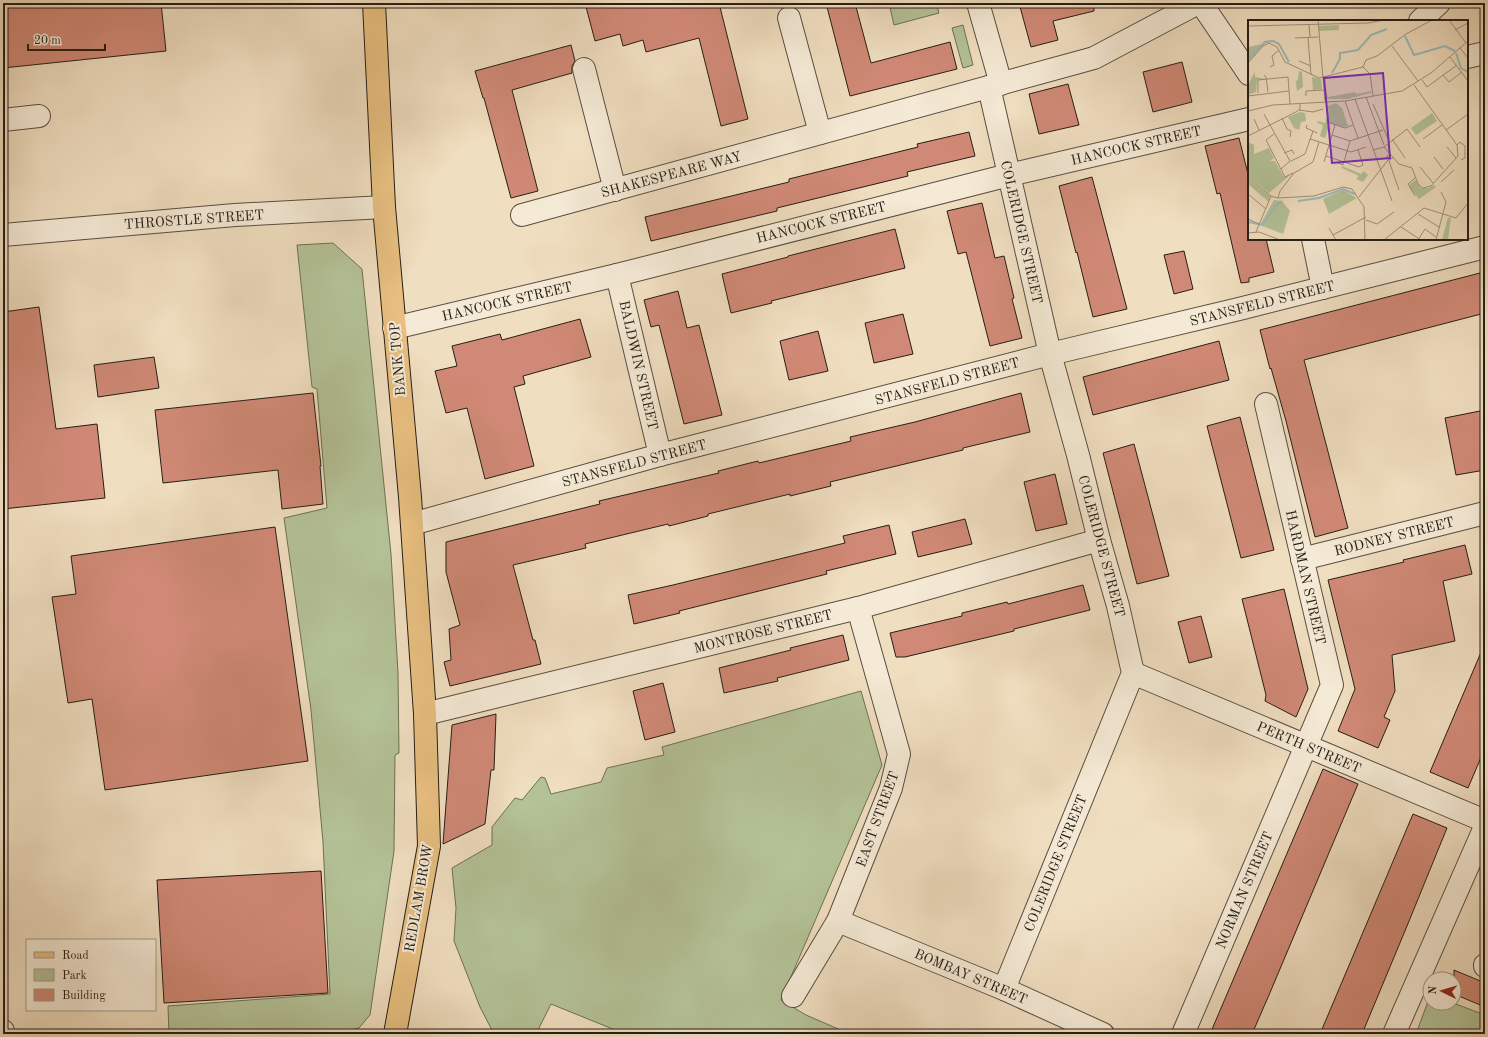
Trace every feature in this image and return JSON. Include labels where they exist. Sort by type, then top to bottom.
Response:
[{"type":"main road","name":"BANK TOP","points":[[374,3],[384,207],[412,524],[425,714]]},
{"type":"main road","name":"REDLAM BROW","points":[[395,1034],[429,846],[425,714]]},
{"type":"street","points":[[978,3],[995,86]]},
{"type":"street","points":[[1199,3],[1248,73]]},
{"type":"street","name":"SHAKESPEARE WAY","points":[[522,215],[1094,58],[1199,3]]},
{"type":"street","points":[[1421,20],[1439,3]]},
{"type":"street","points":[[789,18],[820,133]]},
{"type":"street","points":[[1468,57],[1485,53]]},
{"type":"street","points":[[584,69],[615,190]]},
{"type":"street","name":"COLERIDGE STREET","points":[[995,86],[1009,175],[1050,354],[1118,606],[1133,673],[1004,990]]},
{"type":"street","points":[[3,120],[39,116]]},
{"type":"street","name":"HANCOCK STREET","points":[[394,328],[617,275],[1009,175],[1248,119]]},
{"type":"street","name":"THROSTLE STREET","points":[[3,235],[235,215],[384,207]]},
{"type":"street","points":[[1313,240],[1323,288]]},
{"type":"street","name":"STANSFELD STREET","points":[[412,524],[660,455],[1050,354],[1485,247]]},
{"type":"street","name":"BALDWIN STREET","points":[[617,275],[660,455]]},
{"type":"street","name":"HARDMAN STREET","points":[[1266,404],[1332,685],[1306,746]]},
{"type":"street","name":"RODNEY STREET","points":[[1302,559],[1485,513]]},
{"type":"street","name":"MONTROSE STREET","points":[[425,714],[858,608],[1099,540]]},
{"type":"street","name":"EAST STREET","points":[[793,996],[838,921],[891,788],[899,754],[858,608]]},
{"type":"street","name":"PERTH STREET","points":[[1133,673],[1485,821]]},
{"type":"street","name":"NORMAN STREET","points":[[1183,1034],[1306,746]]},
{"type":"street","points":[[1394,1034],[1485,827]]},
{"type":"street","name":"BOMBAY STREET","points":[[838,921],[1004,990],[1103,1034]]},
{"type":"green space","points":[[889,3],[936,3],[939,13],[894,25]]},
{"type":"green space","points":[[963,25],[973,65],[963,68],[952,28]]},
{"type":"green space","points":[[333,243],[362,269],[391,554],[398,673],[399,753],[395,755],[394,851],[370,1015],[359,1028],[345,1032],[307,1034],[169,1034],[168,1006],[330,994],[323,842],[311,710],[284,518],[327,508],[317,389],[312,387],[297,245]]},
{"type":"green space","points":[[861,691],[882,765],[781,1000],[806,1015],[850,1034],[625,1034],[551,1004],[536,1034],[494,1034],[480,1007],[454,941],[456,908],[452,868],[492,845],[492,827],[515,798],[522,800],[541,777],[545,778],[551,794],[601,782],[607,768],[664,755],[662,747]]},
{"type":"green space","points":[[1462,1006],[1485,1015],[1485,1034],[1416,1034],[1424,1011],[1462,1011]]},
{"type":"building","points":[[3,3],[161,3],[166,51],[3,68]]},
{"type":"building","points":[[585,3],[719,3],[748,119],[721,126],[699,38],[646,52],[643,40],[623,46],[620,34],[595,41]]},
{"type":"building","points":[[826,3],[855,3],[871,63],[950,42],[957,69],[850,96]]},
{"type":"building","points":[[1019,3],[1094,3],[1094,11],[1053,21],[1058,40],[1031,47]]},
{"type":"building","points":[[571,45],[575,61],[572,66],[572,73],[512,90],[538,191],[511,198],[484,98],[475,71]]},
{"type":"building","points":[[1182,62],[1192,102],[1153,112],[1143,72]]},
{"type":"building","points":[[1068,84],[1079,125],[1039,134],[1029,94]]},
{"type":"building","points":[[969,132],[975,156],[907,172],[908,176],[777,208],[777,211],[651,241],[645,217],[789,182],[789,179],[918,147],[917,144]]},
{"type":"building","points":[[1239,138],[1248,174],[1248,240],[1266,240],[1274,272],[1249,278],[1249,282],[1241,283],[1220,193],[1217,194],[1205,146]]},
{"type":"building","points":[[1092,177],[1127,309],[1093,317],[1059,186]]},
{"type":"building","points":[[982,203],[995,258],[1004,256],[1014,298],[1012,299],[1022,338],[990,346],[966,252],[958,254],[947,211]]},
{"type":"building","points":[[895,229],[905,268],[771,301],[772,303],[731,313],[722,274]]},
{"type":"building","points":[[1184,251],[1193,289],[1174,294],[1164,255]]},
{"type":"building","points":[[1480,273],[1485,290],[1485,313],[1304,360],[1348,528],[1315,537],[1286,421],[1260,330]]},
{"type":"building","points":[[678,291],[687,328],[699,325],[722,415],[684,424],[659,325],[651,327],[644,300]]},
{"type":"building","points":[[39,307],[56,429],[97,424],[105,498],[3,509],[3,312]]},
{"type":"building","points":[[903,314],[913,354],[874,363],[865,323]]},
{"type":"building","points":[[580,319],[591,357],[523,376],[525,384],[514,387],[534,466],[485,479],[467,408],[446,413],[435,371],[457,366],[452,346],[500,334],[502,340]]},
{"type":"building","points":[[818,331],[828,371],[789,380],[780,341]]},
{"type":"building","points":[[1219,341],[1229,380],[1093,415],[1083,377]]},
{"type":"building","points":[[154,357],[159,388],[98,397],[94,365]]},
{"type":"building","points":[[313,393],[321,466],[323,504],[282,509],[278,470],[163,483],[155,410]]},
{"type":"building","points":[[1021,393],[1030,432],[963,448],[963,450],[830,482],[831,486],[790,496],[790,494],[708,514],[708,516],[669,526],[668,524],[585,544],[586,548],[513,565],[541,664],[450,686],[444,662],[451,660],[449,629],[460,625],[446,572],[446,542],[600,504],[599,501],[719,473],[718,471],[758,461],[759,463],[851,441],[850,437],[915,422]]},
{"type":"building","points":[[1485,410],[1485,470],[1456,475],[1445,418]]},
{"type":"building","points":[[1240,417],[1274,550],[1241,558],[1207,426]]},
{"type":"building","points":[[1134,444],[1169,576],[1137,584],[1103,453]]},
{"type":"building","points":[[1055,474],[1067,524],[1036,531],[1024,482]]},
{"type":"building","points":[[965,519],[972,544],[918,557],[912,532]]},
{"type":"building","points":[[889,525],[896,554],[826,571],[827,574],[679,611],[680,613],[634,624],[628,595],[845,543],[843,536]]},
{"type":"building","points":[[275,527],[308,761],[105,790],[92,699],[68,703],[52,597],[76,594],[71,556]]},
{"type":"building","points":[[1465,545],[1472,574],[1443,581],[1455,641],[1392,655],[1395,691],[1384,717],[1390,720],[1378,748],[1338,731],[1355,689],[1328,580],[1404,562],[1403,560]]},
{"type":"building","points":[[1083,585],[1090,610],[1014,629],[1014,631],[905,657],[896,657],[890,633],[962,616],[962,613],[1007,602],[1008,604]]},
{"type":"building","points":[[1284,589],[1308,689],[1296,717],[1265,701],[1266,695],[1242,599]]},
{"type":"building","points":[[1201,616],[1212,657],[1189,663],[1178,622]]},
{"type":"building","points":[[843,635],[849,660],[777,678],[778,681],[724,693],[719,668]]},
{"type":"building","points":[[1485,643],[1485,748],[1468,788],[1430,772]]},
{"type":"building","points":[[663,683],[675,732],[645,740],[633,691]]},
{"type":"building","points":[[496,714],[494,770],[491,770],[485,824],[443,844],[452,725]]},
{"type":"building","points":[[1323,769],[1358,784],[1269,995],[1252,1034],[1210,1034]]},
{"type":"building","points":[[1413,814],[1447,828],[1362,1034],[1320,1034]]},
{"type":"building","points":[[321,871],[328,993],[164,1003],[157,880]]},
{"type":"building","points":[[1462,973],[1485,983],[1485,1007],[1462,997]]}]
